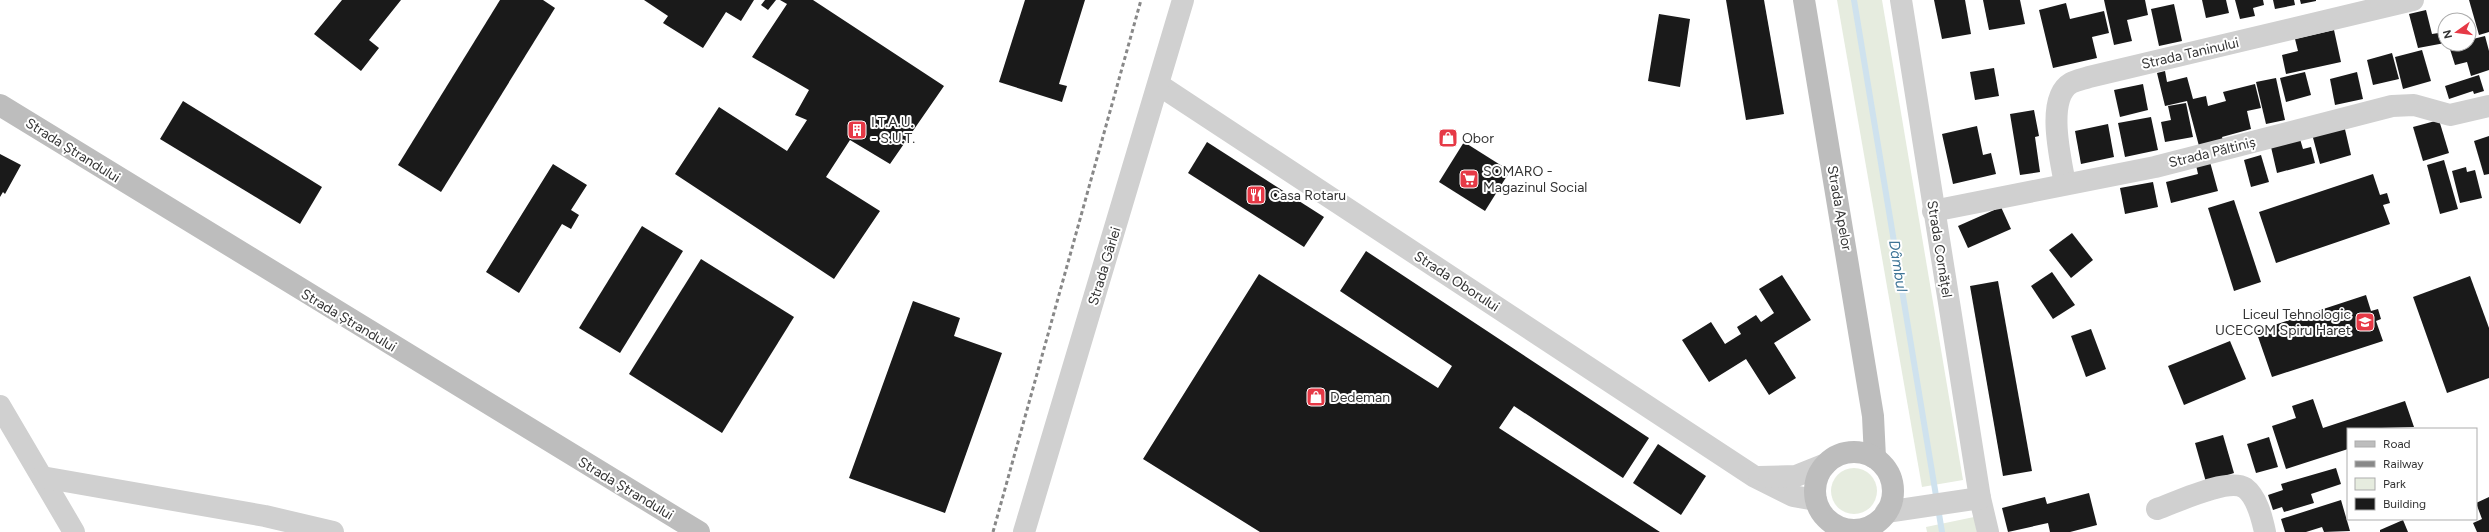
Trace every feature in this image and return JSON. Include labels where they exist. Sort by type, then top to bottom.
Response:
[{"type":"main road","name":"Strada Apelor","points":[[1804,0],[1873,416],[1875,458]]},
{"type":"main road","name":"Strada Ștrandului","points":[[0,105],[369,332],[700,532]]},
{"type":"main road","points":[[1849,452],[1873,416]]},
{"type":"main road","points":[[1849,452],[1863,453],[1875,458],[1884,466],[1890,477],[1892,489],[1891,501],[1881,522],[1856,531],[1837,526],[1828,520],[1816,500],[1817,481],[1826,464],[1836,456],[1849,452]]},
{"type":"street","name":"Strada Gârlei","points":[[1024,532],[1159,85],[1183,0]]},
{"type":"street","name":"Strada Cornățel","points":[[1901,0],[1976,499],[1988,532]]},
{"type":"street","name":"Strada Taninului","points":[[2065,184],[2057,130],[2057,111],[2061,94],[2070,83],[2089,77],[2413,0]]},
{"type":"street","name":"Strada Oborului","points":[[1159,85],[1755,477],[1793,496],[1816,500]]},
{"type":"street","name":"Strada Păltiniș","points":[[1933,211],[2155,167],[2392,106],[2414,105],[2450,115],[2489,106]]},
{"type":"street","points":[[0,406],[74,532]]},
{"type":"street","points":[[1755,477],[1796,476],[1826,464]]},
{"type":"street","points":[[42,477],[268,524],[333,532]]},
{"type":"street","points":[[2156,509],[2217,488],[2232,485],[2244,488],[2252,497],[2265,532]]},
{"type":"street","points":[[1881,522],[1914,508],[1976,499]]},
{"type":"green space","points":[[1837,0],[1882,0],[1963,480],[1922,487]]},
{"type":"green space","points":[[1849,468],[1859,468],[1867,472],[1873,478],[1877,486],[1877,496],[1873,504],[1867,510],[1859,514],[1849,514],[1841,510],[1835,504],[1831,496],[1831,486],[1835,478],[1841,472]]},
{"type":"green space","points":[[1974,517],[1977,532],[1927,532],[1926,527]]},
{"type":"building","points":[[342,0],[401,0],[369,40],[379,48],[361,71],[314,34]]},
{"type":"building","points":[[500,0],[543,0],[555,8],[441,192],[398,165]]},
{"type":"building","points":[[644,0],[754,0],[741,21],[726,12],[703,48],[663,23],[668,16]]},
{"type":"building","points":[[765,0],[776,0],[768,10],[761,5]]},
{"type":"building","name":"I.T.A.U. - S.U.T.","points":[[780,0],[813,0],[944,86],[890,164],[850,140],[826,177],[880,211],[834,279],[675,174],[719,107],[787,151],[807,120],[795,115],[809,90],[752,57],[787,4]]},
{"type":"building","points":[[1025,0],[1085,0],[1059,84],[1067,86],[1062,102],[999,82]]},
{"type":"building","points":[[1726,0],[1764,0],[1784,114],[1746,120]]},
{"type":"building","points":[[1934,0],[1965,0],[1971,34],[1942,39]]},
{"type":"building","points":[[1983,0],[2020,0],[2025,24],[1989,30]]},
{"type":"building","points":[[2104,0],[2145,0],[2148,15],[2127,20],[2132,41],[2114,45]]},
{"type":"building","points":[[2202,0],[2226,0],[2229,13],[2206,18]]},
{"type":"building","points":[[2235,0],[2263,0],[2264,5],[2253,8],[2255,16],[2240,19]]},
{"type":"building","points":[[2273,0],[2294,0],[2295,5],[2275,9]]},
{"type":"building","points":[[2300,0],[2316,0],[2316,1],[2301,4]]},
{"type":"building","points":[[2469,0],[2489,0],[2489,32],[2479,35],[2477,28],[2477,12],[2472,12]]},
{"type":"building","points":[[2066,3],[2070,19],[2104,11],[2109,33],[2092,37],[2097,58],[2053,68],[2039,10]]},
{"type":"building","points":[[2174,4],[2182,41],[2159,46],[2151,9]]},
{"type":"building","points":[[2426,10],[2432,34],[2437,33],[2437,44],[2418,48],[2409,14]]},
{"type":"building","points":[[1659,14],[1690,19],[1680,87],[1648,81]]},
{"type":"building","points":[[2334,30],[2341,62],[2286,74],[2282,55],[2298,51],[2295,39]]},
{"type":"building","points":[[2485,36],[2489,51],[2489,70],[2471,76],[2467,62],[2455,65],[2451,52],[2477,52],[2477,38]]},
{"type":"building","points":[[2422,50],[2431,81],[2403,89],[2395,57]]},
{"type":"building","points":[[2392,53],[2399,79],[2373,85],[2367,60]]},
{"type":"building","points":[[1994,68],[1999,96],[1975,100],[1970,72]]},
{"type":"building","points":[[2165,71],[2167,82],[2187,77],[2193,99],[2206,96],[2208,106],[2226,101],[2223,92],[2255,84],[2261,108],[2247,111],[2251,129],[2222,137],[2223,140],[2199,146],[2187,101],[2165,106],[2157,73]]},
{"type":"building","points":[[2305,72],[2311,95],[2286,102],[2280,78]]},
{"type":"building","points":[[2357,72],[2363,99],[2335,105],[2330,79]]},
{"type":"building","points":[[2479,75],[2484,91],[2474,94],[2473,91],[2449,99],[2445,86]]},
{"type":"building","points":[[2276,78],[2285,120],[2266,124],[2256,82]]},
{"type":"building","points":[[2143,84],[2148,110],[2120,117],[2114,90]]},
{"type":"building","points":[[183,101],[322,187],[300,224],[160,139]]},
{"type":"building","points":[[2186,103],[2193,137],[2165,142],[2161,122],[2171,120],[2168,106]]},
{"type":"building","points":[[2034,110],[2039,136],[2035,137],[2040,172],[2020,175],[2010,114]]},
{"type":"building","points":[[2151,117],[2158,150],[2125,157],[2118,123]]},
{"type":"building","points":[[2439,120],[2449,153],[2423,161],[2413,127]]},
{"type":"building","points":[[2108,124],[2114,157],[2081,164],[2075,131]]},
{"type":"building","points":[[2344,125],[2351,155],[2320,164],[2312,134]]},
{"type":"building","points":[[1977,126],[1983,155],[1991,153],[1996,174],[1953,184],[1942,134]]},
{"type":"building","points":[[2489,136],[2489,174],[2484,175],[2474,141]]},
{"type":"building","points":[[2300,139],[2303,149],[2311,147],[2315,163],[2277,173],[2271,147]]},
{"type":"building","name":"Casa Rotaru","points":[[1207,142],[1324,217],[1304,247],[1188,173]]},
{"type":"building","points":[[1464,142],[1510,171],[1485,211],[1439,182]]},
{"type":"building","points":[[0,154],[21,165],[5,194],[3,192],[0,197]]},
{"type":"building","points":[[2261,155],[2269,182],[2251,187],[2244,160]]},
{"type":"building","points":[[2444,160],[2458,209],[2440,214],[2427,165]]},
{"type":"building","points":[[2210,162],[2218,191],[2171,203],[2166,182],[2198,174],[2196,165]]},
{"type":"building","points":[[553,164],[587,185],[571,210],[579,215],[571,229],[562,224],[519,293],[486,272]]},
{"type":"building","points":[[2466,167],[2467,172],[2475,170],[2482,198],[2460,203],[2452,171]]},
{"type":"building","points":[[2373,174],[2380,195],[2387,193],[2390,203],[2383,205],[2390,224],[2276,263],[2259,212]]},
{"type":"building","points":[[2153,182],[2158,207],[2125,214],[2120,188]]},
{"type":"building","points":[[2234,200],[2261,282],[2234,291],[2208,208]]},
{"type":"building","points":[[2001,207],[2011,229],[1968,248],[1958,226]]},
{"type":"building","points":[[642,226],[683,251],[620,353],[579,328]]},
{"type":"building","points":[[2072,233],[2093,260],[2071,278],[2049,250]]},
{"type":"building","name":"Dedeman","points":[[1366,251],[1649,438],[1623,478],[1514,406],[1499,428],[1660,532],[1260,532],[1143,459],[1259,274],[1438,388],[1452,366],[1340,291]]},
{"type":"building","points":[[701,259],[794,317],[722,433],[629,374]]},
{"type":"building","points":[[2052,272],[2075,305],[2053,319],[2031,286]]},
{"type":"building","points":[[1782,275],[1811,320],[1774,343],[1796,378],[1769,395],[1746,359],[1709,382],[1682,340],[1711,322],[1725,344],[1741,334],[1737,327],[1756,315],[1761,322],[1774,313],[1759,289]]},
{"type":"building","points":[[2470,276],[2489,328],[2489,378],[2447,393],[2413,297]]},
{"type":"building","points":[[1998,281],[2032,471],[2003,476],[1970,286]]},
{"type":"building","points":[[2366,295],[2371,311],[2378,309],[2381,319],[2376,321],[2383,341],[2272,377],[2256,331]]},
{"type":"building","points":[[913,301],[960,318],[954,336],[1002,353],[945,513],[849,478]]},
{"type":"building","points":[[2091,329],[2106,369],[2086,377],[2071,336]]},
{"type":"building","points":[[2230,341],[2246,379],[2184,405],[2168,366]]},
{"type":"building","points":[[2313,399],[2323,428],[2405,401],[2414,427],[2347,428],[2347,449],[2286,469],[2272,426],[2296,418],[2292,406]]},
{"type":"building","points":[[2223,435],[2234,473],[2206,482],[2195,443]]},
{"type":"building","points":[[2269,437],[2278,467],[2256,473],[2247,444]]},
{"type":"building","points":[[1658,444],[1706,476],[1681,515],[1633,483]]},
{"type":"building","points":[[2336,468],[2341,484],[2311,494],[2314,503],[2284,512],[2282,507],[2273,510],[2268,495],[2283,490],[2281,484]]},
{"type":"building","points":[[2089,493],[2097,525],[2070,532],[2050,532],[2048,523],[2008,532],[2002,508],[2045,497],[2047,504]]},
{"type":"building","points":[[2489,497],[2489,532],[2477,532],[2473,523],[2482,519],[2477,503]]},
{"type":"building","points":[[2341,500],[2350,531],[2324,532],[2322,527],[2306,532],[2285,532],[2281,519]]},
{"type":"building","points":[[2403,520],[2408,532],[2380,532],[2380,530]]},
{"type":"waterway","name":"Dâmbul","points":[[1854,0],[1942,532]]},
{"type":"railway","points":[[993,532],[1141,0]]},
{"type":"place","name":"I.T.A.U. - S.U.T.","points":[[857,130]]},
{"type":"place","name":"Obor","points":[[1448,138]]},
{"type":"place","name":"SOMARO - Magazinul Social","points":[[1469,179]]},
{"type":"place","name":"Casa Rotaru","points":[[1256,195]]},
{"type":"place","name":"Liceul Tehnologic UCECOM Spiru Haret","points":[[2365,322]]},
{"type":"place","name":"Dedeman","points":[[1316,397]]}]
